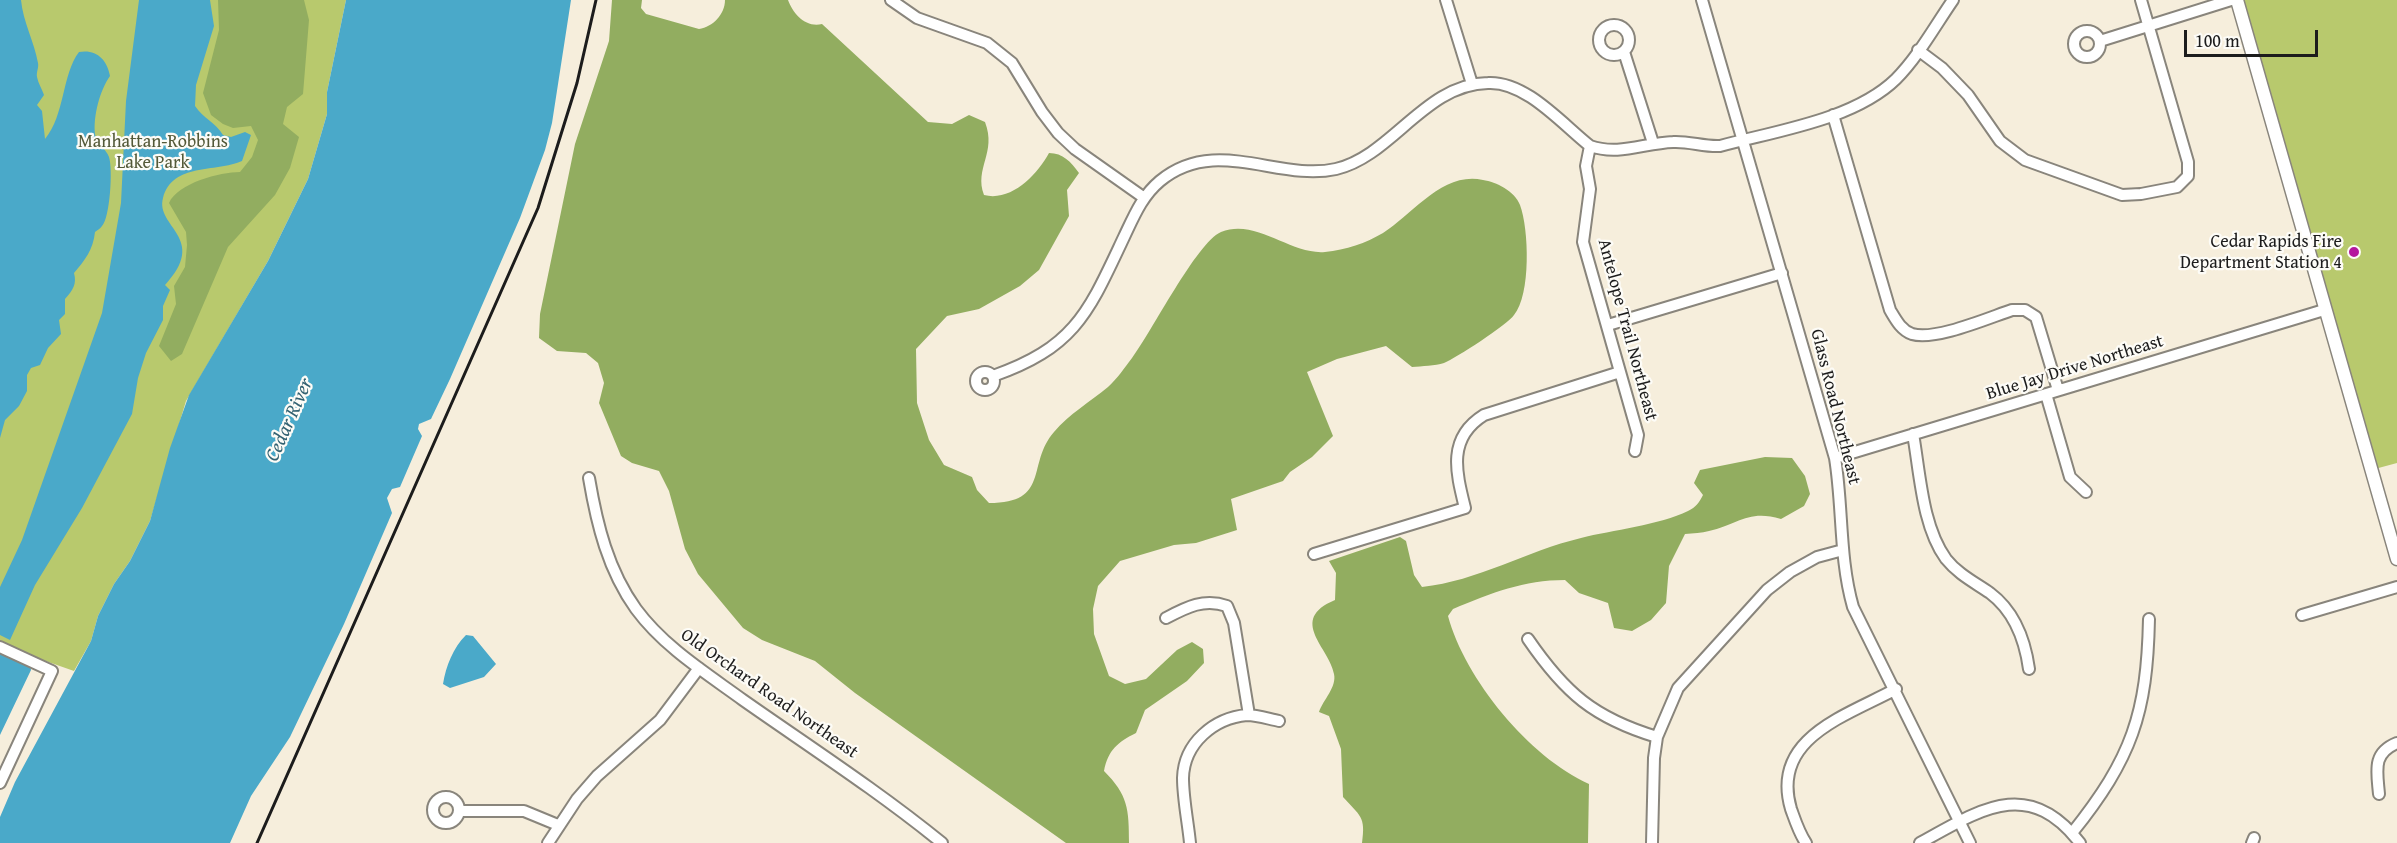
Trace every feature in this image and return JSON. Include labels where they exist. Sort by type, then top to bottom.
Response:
[{"type":"main road","points":[[2236,0],[2325,310],[2392,520],[2397,559]]},
{"type":"street","points":[[891,0],[917,18],[987,43],[1012,63],[1042,112],[1058,133],[1075,149],[1143,197]]},
{"type":"street","points":[[1446,0],[1472,84]]},
{"type":"street","name":"Glass Road Northeast","points":[[1702,0],[1835,458],[1840,487],[1843,550],[1853,607],[1971,843]]},
{"type":"street","points":[[993,376],[1037,357],[1077,325],[1091,306],[1143,197],[1162,179],[1206,162],[1230,159],[1315,172],[1339,168],[1363,158],[1433,103],[1472,84],[1490,82],[1509,86],[1529,96],[1590,146],[1613,152],[1653,143],[1676,142],[1702,147],[1720,146],[1833,115],[1851,108],[1881,90],[1896,79],[1953,0]]},
{"type":"street","points":[[1918,50],[1942,68],[1968,95],[2000,141],[2025,160],[2122,195],[2177,187],[2187,176],[2185,150],[2141,0]]},
{"type":"street","points":[[2100,40],[2231,0]]},
{"type":"street","points":[[1623,52],[1653,143]]},
{"type":"street","points":[[1833,115],[1890,310],[1900,326],[1912,334],[1931,335],[2012,310],[2025,310],[2036,317],[2058,390]]},
{"type":"street","name":"Antelope Trail Northeast","points":[[1590,146],[1586,166],[1590,189],[1583,242],[1638,435],[1635,452]]},
{"type":"street","points":[[1608,325],[1782,273]]},
{"type":"street","name":"Blue Jay Drive Northeast","points":[[1835,458],[2325,310]]},
{"type":"street","points":[[1314,554],[1465,507],[1456,471],[1463,433],[1470,424],[1484,415],[1620,372]]},
{"type":"street","points":[[2046,394],[2070,477],[2086,492]]},
{"type":"street","points":[[1913,434],[1934,536],[1946,558],[1962,575],[1992,595],[2011,616],[2025,643],[2028,669]]},
{"type":"street","name":"Old Orchard Road Northeast","points":[[589,478],[604,548],[636,609],[660,636],[699,668],[843,767],[942,843]]},
{"type":"street","points":[[1652,843],[1654,758],[1657,737],[1678,688],[1767,590],[1790,572],[1817,557],[1843,550]]},
{"type":"street","points":[[2302,615],[2397,586]]},
{"type":"street","points":[[1166,618],[1187,607],[1211,601],[1227,606],[1234,623],[1249,715]]},
{"type":"street","points":[[2072,833],[2100,798],[2122,763],[2135,727],[2148,660],[2149,619]]},
{"type":"street","points":[[1528,639],[1548,668],[1596,712],[1623,727],[1657,737]]},
{"type":"street","points":[[0,647],[52,671],[0,783]]},
{"type":"street","points":[[548,843],[558,825],[597,776],[660,720],[699,668]]},
{"type":"street","points":[[1806,843],[1794,819],[1786,783],[1789,768],[1801,744],[1821,729],[1896,689]]},
{"type":"street","points":[[1190,843],[1183,776],[1190,752],[1201,735],[1216,725],[1249,715],[1280,721]]},
{"type":"street","points":[[2379,794],[2376,761],[2382,751],[2397,742]]},
{"type":"street","points":[[1920,843],[1960,821],[2008,803],[2026,804],[2043,809],[2072,833],[2080,843]]},
{"type":"street","points":[[459,811],[525,810],[558,825]]},
{"type":"green space","name":"Manhattan-Robbins Lake Park","points":[[0,0],[346,0],[327,92],[327,114],[308,179],[268,261],[186,401],[150,521],[130,561],[114,584],[98,616],[91,641],[74,671],[0,645]]},
{"type":"green space","points":[[218,0],[304,0],[309,20],[303,94],[287,107],[283,124],[299,137],[290,168],[275,195],[228,247],[182,354],[171,361],[159,346],[176,304],[174,286],[185,267],[187,245],[186,232],[169,203],[174,196],[190,184],[222,174],[240,172],[252,157],[258,140],[251,126],[233,128],[211,115],[203,93],[219,30]]},
{"type":"green space","points":[[612,0],[642,0],[641,8],[646,14],[699,29],[709,26],[717,19],[723,10],[725,0],[788,0],[801,19],[811,24],[822,24],[928,122],[952,124],[969,115],[985,122],[988,143],[982,177],[984,195],[994,196],[1013,191],[1038,170],[1049,153],[1066,159],[1079,173],[1067,190],[1069,216],[1039,270],[1020,286],[979,309],[947,316],[916,349],[917,403],[929,440],[944,465],[972,477],[977,490],[989,503],[1008,501],[1021,496],[1029,489],[1046,444],[1054,432],[1118,377],[1187,270],[1211,239],[1221,232],[1234,229],[1248,230],[1299,248],[1325,252],[1348,248],[1376,237],[1429,196],[1455,182],[1468,179],[1488,181],[1504,188],[1518,200],[1527,245],[1526,278],[1520,306],[1509,320],[1470,348],[1444,363],[1412,367],[1386,346],[1337,359],[1307,372],[1333,436],[1312,457],[1290,472],[1283,481],[1231,499],[1237,530],[1196,543],[1174,545],[1120,561],[1098,586],[1093,609],[1094,634],[1109,676],[1125,684],[1146,679],[1177,650],[1192,642],[1203,649],[1204,663],[1187,681],[1145,710],[1136,733],[1119,743],[1108,757],[1104,771],[1118,788],[1126,803],[1129,843],[1066,843],[855,693],[815,661],[762,640],[743,628],[698,574],[685,549],[669,491],[659,471],[632,463],[621,456],[599,403],[604,383],[598,363],[586,353],[557,351],[539,338],[540,314],[575,144],[609,41]]},
{"type":"green space","points":[[2237,0],[2397,0],[2397,463],[2371,470]]},
{"type":"green space","points":[[1765,457],[1792,458],[1805,476],[1810,494],[1804,506],[1781,519],[1770,516],[1752,517],[1709,531],[1685,534],[1669,566],[1666,603],[1651,620],[1632,631],[1614,628],[1608,603],[1579,593],[1565,580],[1536,582],[1508,588],[1453,609],[1448,616],[1456,640],[1469,665],[1502,714],[1544,755],[1566,772],[1589,784],[1588,843],[1362,843],[1363,827],[1360,817],[1343,797],[1341,749],[1329,716],[1319,712],[1332,689],[1334,679],[1331,664],[1315,635],[1313,625],[1314,616],[1321,608],[1335,600],[1336,573],[1329,561],[1400,537],[1406,541],[1414,575],[1422,587],[1443,584],[1561,544],[1677,516],[1693,508],[1703,495],[1694,483],[1700,470]]},
{"type":"water","points":[[0,0],[21,0],[38,63],[37,75],[44,95],[37,105],[42,111],[45,139],[52,129],[69,72],[79,52],[91,52],[103,60],[110,76],[100,96],[96,111],[95,134],[109,157],[111,172],[109,204],[105,221],[95,232],[88,254],[74,273],[74,287],[65,299],[65,314],[59,320],[61,334],[48,348],[40,365],[31,368],[27,375],[27,391],[19,406],[5,420],[0,438]]},
{"type":"water","points":[[139,0],[210,0],[214,26],[196,85],[195,106],[223,135],[231,137],[245,132],[251,135],[242,161],[231,165],[196,170],[176,179],[168,187],[163,198],[163,208],[182,244],[182,256],[177,269],[165,285],[170,290],[163,306],[163,320],[146,353],[138,378],[132,414],[82,508],[35,585],[10,640],[0,635],[0,587],[22,540],[102,313],[121,203],[126,101]]},
{"type":"water","name":"Cedar River","points":[[346,0],[571,0],[552,123],[545,150],[520,218],[431,419],[419,424],[418,429],[422,436],[400,487],[392,489],[387,498],[392,513],[344,624],[290,737],[251,796],[230,843],[0,843],[0,817],[15,782],[91,641],[98,616],[114,584],[130,561],[150,521],[170,448],[189,395],[268,261],[308,179],[327,114],[327,92]]},
{"type":"water","points":[[466,635],[473,636],[496,664],[484,677],[450,688],[443,684],[446,671],[454,651]]},
{"type":"water","points":[[0,652],[30,665],[31,670],[0,735]]},
{"type":"railway","points":[[257,843],[538,208],[577,83],[596,0]]},
{"type":"place","name":"Cedar Rapids Fire Department Station 4","points":[[2354,252]]}]
